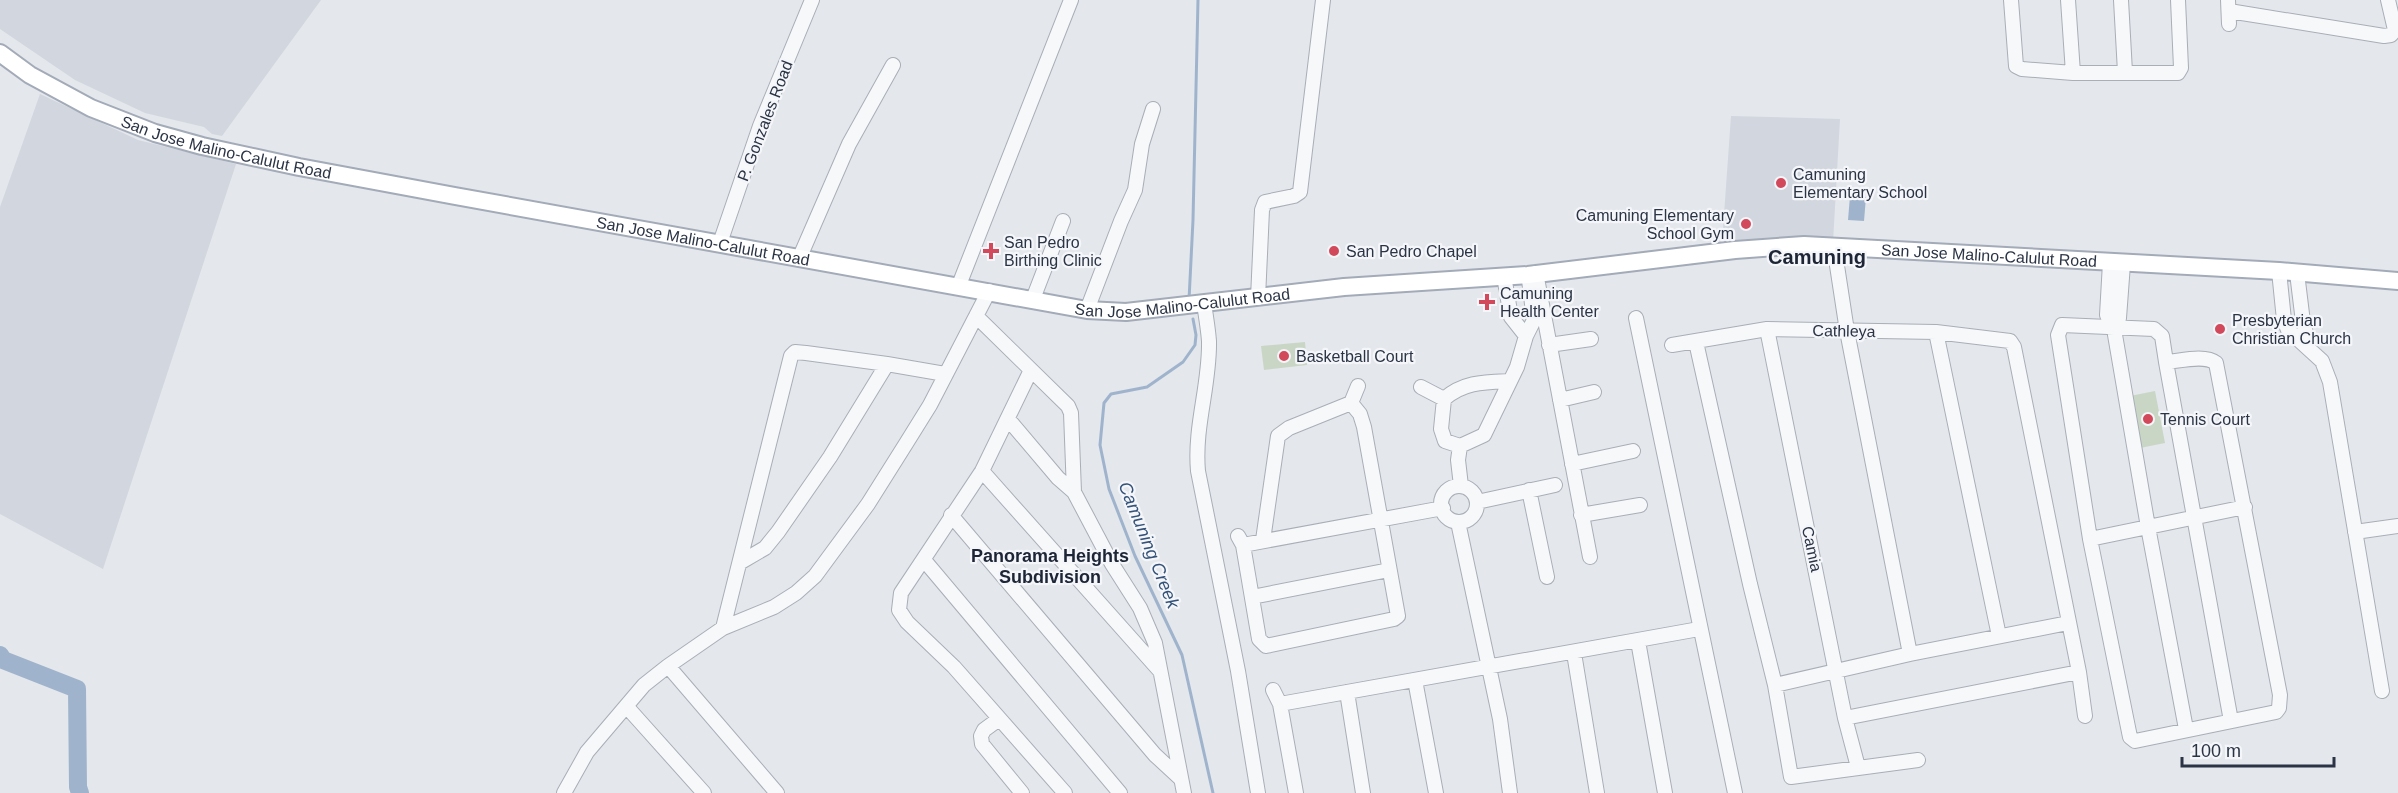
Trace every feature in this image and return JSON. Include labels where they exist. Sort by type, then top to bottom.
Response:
[{"type":"main road","name":"San Jose Malino-Calulut Road","points":[[0,54],[30,75],[91,108],[155,134],[299,167],[1087,310],[1126,312],[1344,287],[1532,274],[1761,247],[1834,246],[2278,271],[2398,281]]},
{"type":"street","name":"P. Gonzales Road","points":[[720,243],[760,126],[812,0]]},
{"type":"street","points":[[959,285],[1071,0]]},
{"type":"street","points":[[1258,298],[1262,210],[1265,202],[1294,196],[1300,192],[1323,0]]},
{"type":"street","points":[[2012,0],[2016,66],[2022,69],[2073,73],[2181,72],[2178,0]]},
{"type":"street","points":[[2068,0],[2073,73]]},
{"type":"street","points":[[2121,0],[2126,72]]},
{"type":"street","points":[[2229,12],[2384,36],[2391,35],[2395,30],[2388,0]]},
{"type":"street","points":[[799,259],[849,144],[893,65]]},
{"type":"street","points":[[1087,310],[1120,221],[1135,190],[1142,144],[1153,109]]},
{"type":"street","points":[[1033,299],[1063,221]]},
{"type":"street","points":[[1834,246],[1847,331],[1910,654]]},
{"type":"street","points":[[2117,263],[2114,294],[2107,315],[2114,329],[2186,729]]},
{"type":"street","points":[[2278,271],[2284,320],[2288,330],[2322,362],[2330,382],[2382,691]]},
{"type":"street","points":[[2297,273],[2307,337],[2306,346]]},
{"type":"street","points":[[1509,381],[1468,384],[1454,390],[1444,399],[1441,429],[1445,441],[1460,446],[1484,435],[1496,414],[1517,367],[1526,336],[1534,320],[1532,274]]},
{"type":"street","points":[[1532,274],[1549,345],[1590,557]]},
{"type":"street","points":[[1504,276],[1511,317],[1526,336]]},
{"type":"street","points":[[564,793],[587,752],[644,685],[723,628],[774,606],[796,593],[815,576],[868,504],[930,405],[989,291]]},
{"type":"street","points":[[2282,302],[2301,300]]},
{"type":"street","points":[[1204,304],[1209,342],[1196,447],[1198,471],[1238,671],[1258,793]]},
{"type":"street","points":[[976,316],[1068,406],[1071,414],[1074,492]]},
{"type":"street","points":[[1636,318],[1735,793]]},
{"type":"street","points":[[2166,362],[2211,359],[2216,363],[2245,507],[2280,704],[2279,708],[2270,715],[2186,729],[2135,741],[2130,737],[2090,539],[2058,331],[2062,325],[2154,329],[2162,336],[2166,362],[2196,516],[2231,721]]},
{"type":"street","name":"Cathleya","points":[[1672,345],[1767,329],[1936,332],[2006,340],[2014,347],[2068,623]]},
{"type":"street","name":"Camia","points":[[1767,329],[1845,718],[1858,767]]},
{"type":"street","points":[[1936,332],[1999,636]]},
{"type":"street","points":[[1549,345],[1591,339]]},
{"type":"street","points":[[1696,342],[1775,685],[1791,777],[1917,760]]},
{"type":"street","points":[[723,628],[791,356],[795,352],[945,374]]},
{"type":"street","points":[[741,562],[765,548],[778,532],[830,458],[887,364]]},
{"type":"street","points":[[1031,370],[982,471],[901,593],[899,610],[907,622],[954,667],[1065,793]]},
{"type":"street","points":[[1263,540],[1278,436],[1289,428],[1352,403],[1358,386]]},
{"type":"street","points":[[1421,387],[1444,399]]},
{"type":"street","points":[[1560,400],[1594,392]]},
{"type":"street","points":[[1352,403],[1360,414],[1364,427],[1379,518],[1399,612],[1394,619],[1266,646],[1259,639],[1241,540],[1263,540],[1379,518],[1443,508]]},
{"type":"street","points":[[1008,419],[1058,478],[1074,492],[1112,564],[1140,608],[1155,643],[1184,793]]},
{"type":"street","points":[[1460,446],[1458,460],[1461,486]]},
{"type":"street","points":[[1572,464],[1633,451]]},
{"type":"street","points":[[982,471],[1161,672]]},
{"type":"street","points":[[1477,502],[1555,485]]},
{"type":"street","points":[[1461,486],[1473,492],[1477,502],[1476,511],[1471,518],[1458,522],[1448,517],[1442,502],[1450,489],[1461,486]]},
{"type":"street","points":[[1529,490],[1547,577]]},
{"type":"street","points":[[1581,515],[1640,505]]},
{"type":"street","points":[[2090,539],[2245,507]]},
{"type":"street","points":[[951,515],[1155,755],[1180,778]]},
{"type":"street","points":[[1458,522],[1500,720],[1510,793]]},
{"type":"street","points":[[2355,532],[2398,526]]},
{"type":"street","points":[[924,560],[1120,793]]},
{"type":"street","points":[[1252,597],[1389,570]]},
{"type":"street","points":[[1775,685],[1837,673],[1910,654],[2068,623],[2079,672],[2085,716]]},
{"type":"street","points":[[1280,704],[1699,629]]},
{"type":"street","points":[[1638,641],[1665,793]]},
{"type":"street","points":[[1574,653],[1597,793]]},
{"type":"street","points":[[668,666],[777,793]]},
{"type":"street","points":[[1845,718],[2079,672]]},
{"type":"street","points":[[1415,680],[1436,793]]},
{"type":"street","points":[[1273,690],[1280,704],[1296,793]]},
{"type":"street","points":[[1347,692],[1363,793]]},
{"type":"street","points":[[627,707],[704,793]]},
{"type":"street","points":[[999,719],[984,730],[981,736],[982,744],[1022,793]]},
{"type":"shaded area","points":[[0,0],[321,0],[222,136],[212,134],[204,127],[145,113],[75,80],[0,29]]},
{"type":"shaded area","points":[[40,94],[138,140],[236,164],[103,569],[0,514],[0,207]]},
{"type":"shaded area","name":"Camuning Elementary School","points":[[1731,116],[1840,119],[1833,242],[1722,243]]},
{"type":"green space","name":"Basketball Court","points":[[1305,342],[1307,365],[1264,370],[1261,346]]},
{"type":"green space","name":"Tennis Court","points":[[2155,391],[2165,443],[2140,448],[2130,396]]},
{"type":"water","points":[[1850,196],[1866,197],[1864,221],[1848,220]]},
{"type":"waterway","name":"Camuning Creek","points":[[1189,300],[1198,0]]},
{"type":"waterway","name":"Camuning Creek","points":[[1193,319],[1195,345],[1183,362],[1147,387],[1111,394],[1104,403],[1100,445],[1109,489],[1135,556],[1182,655],[1213,793]]},
{"type":"waterway","points":[[0,655],[3,660],[77,689],[78,787],[80,793]]},
{"type":"place","name":"Camuning Elementary School","points":[[1781,183]]},
{"type":"place","name":"Camuning Elementary School Gym","points":[[1746,224]]},
{"type":"place","name":"San Pedro Birthing Clinic","points":[[991,251]]},
{"type":"place","name":"San Pedro Chapel","points":[[1334,251]]},
{"type":"place","name":"Camuning Health Center","points":[[1487,302]]},
{"type":"place","name":"Presbyterian Christian Church","points":[[2220,329]]},
{"type":"place","name":"Basketball Court","points":[[1284,356]]},
{"type":"place","name":"Tennis Court","points":[[2148,419]]},
{"type":"district","name":"Camuning","points":[[1817,257]]},
{"type":"district","name":"Panorama Heights Subdivision","points":[[1050,566]]}]
